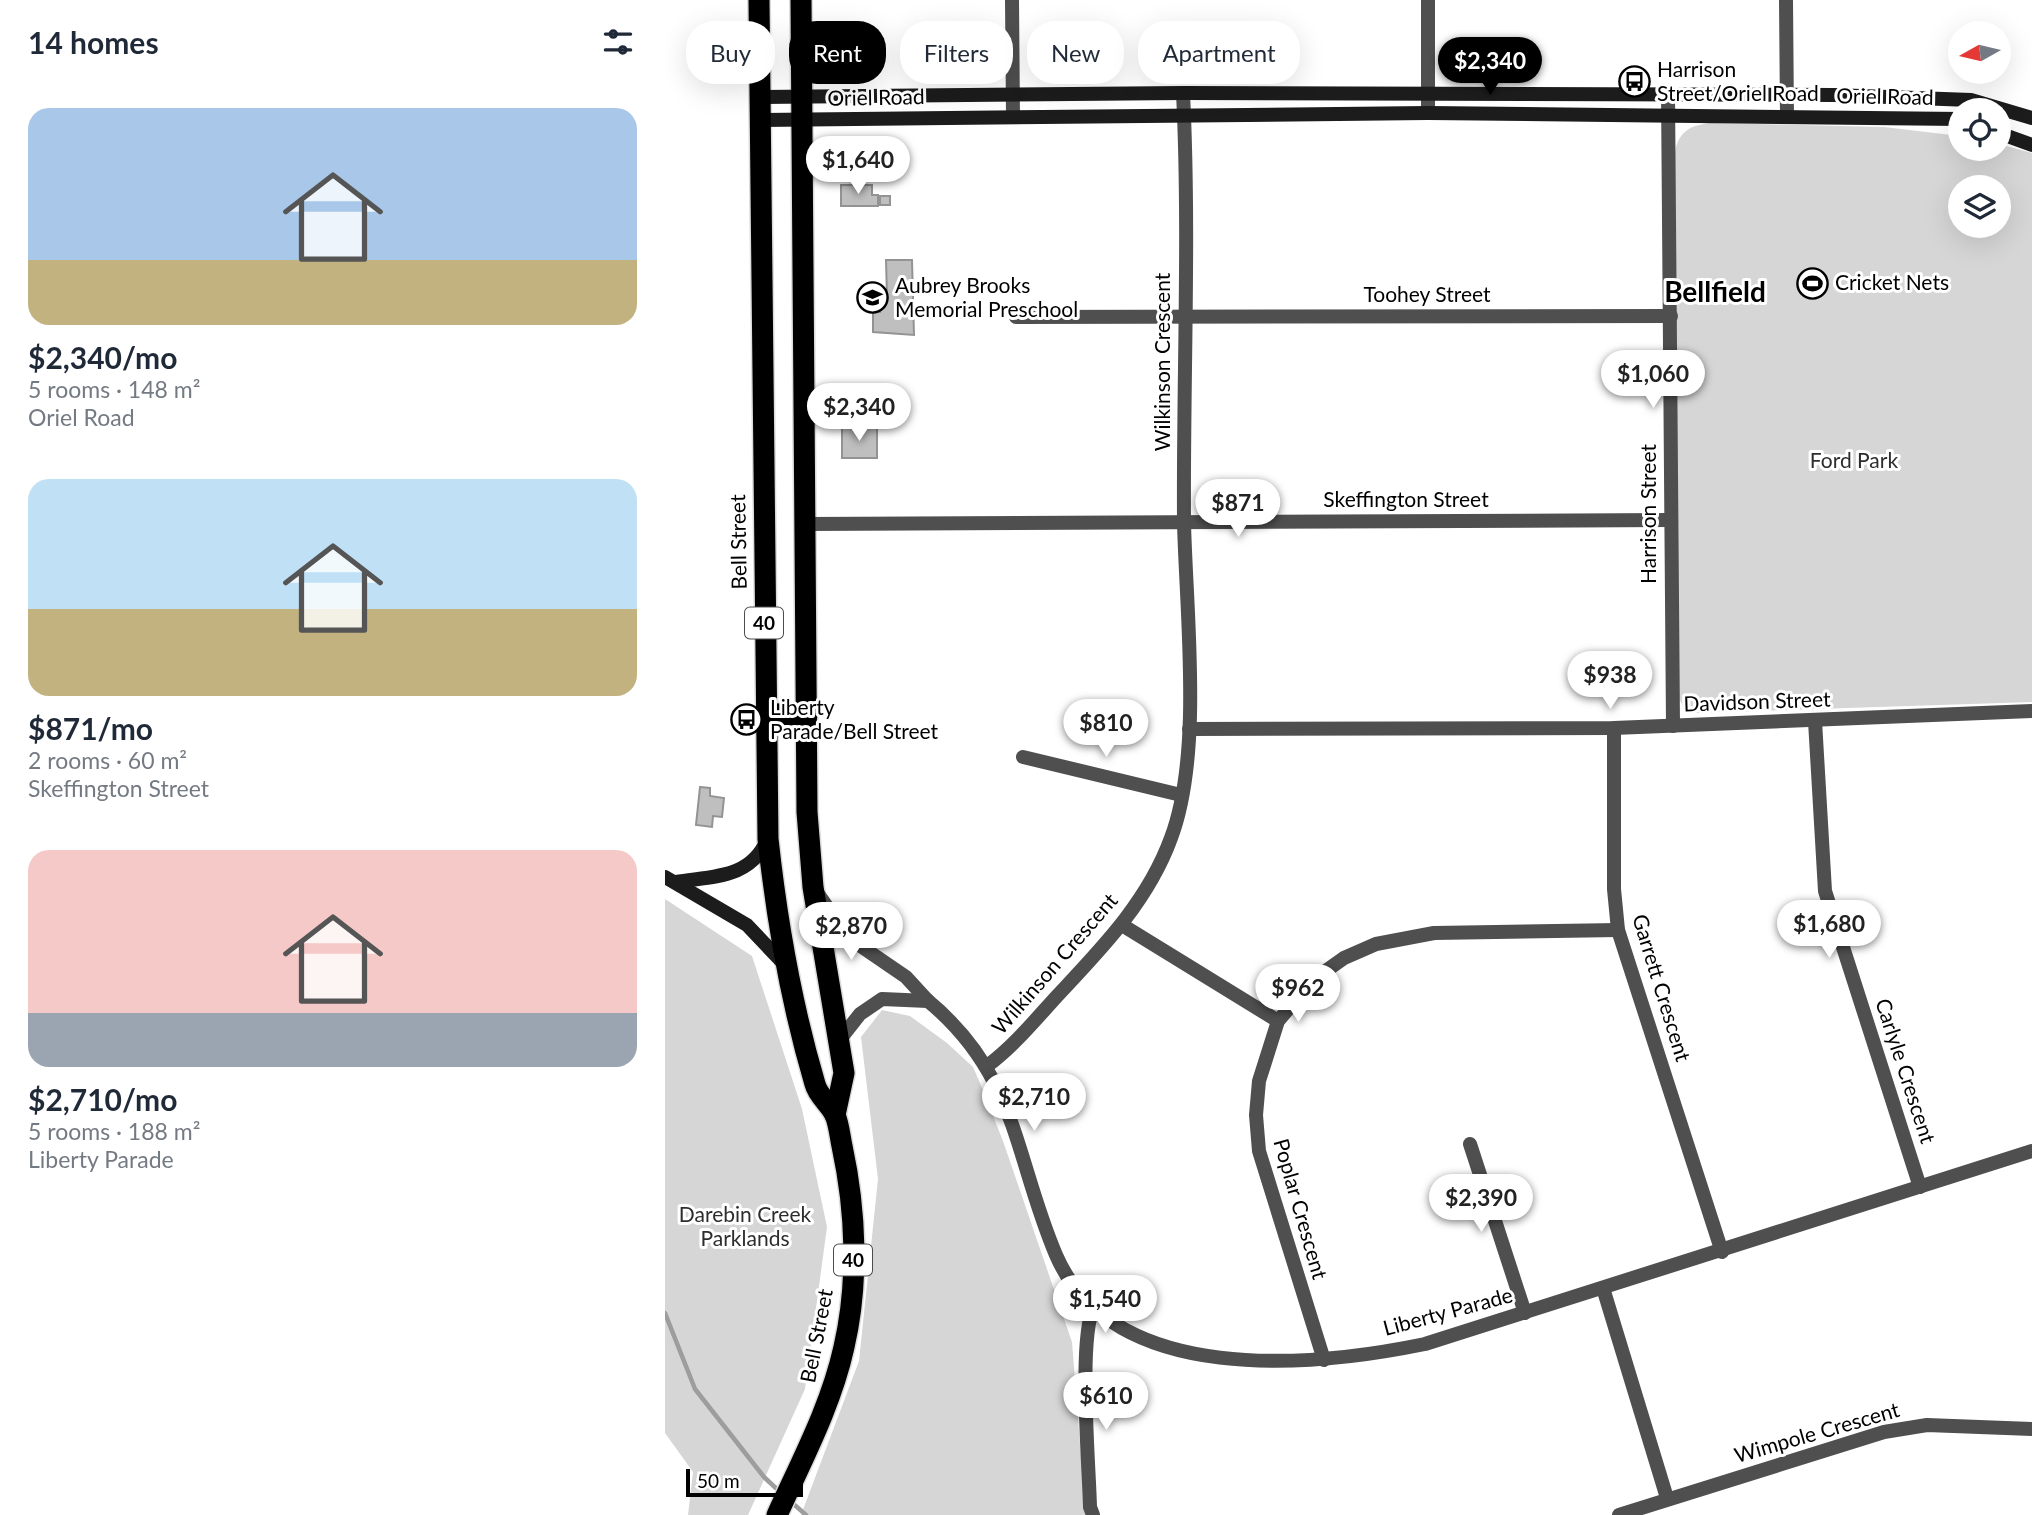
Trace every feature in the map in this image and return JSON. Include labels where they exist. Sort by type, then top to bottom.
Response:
[{"type":"highway","name":"Bell Street","points":[[759,0],[768,839],[784,964],[816,1088],[835,1115]]},
{"type":"highway","name":"Bell Street","points":[[776,1515],[827,1404],[844,1346],[853,1266],[849,1190],[835,1115],[844,1073],[813,887],[807,812],[801,0]]},
{"type":"highway","points":[[765,713],[807,716]]},
{"type":"main road","name":"Oriel Road","points":[[760,97],[1184,93],[1788,94],[1971,100],[2032,118]]},
{"type":"main road","name":"Oriel Road","points":[[759,120],[1185,118],[1428,113],[1948,120]]},
{"type":"main road","points":[[2011,137],[2032,145]]},
{"type":"main road","points":[[671,879],[720,877],[746,867],[763,850],[768,839]]},
{"type":"main road","points":[[671,879],[747,925],[784,964]]},
{"type":"street","points":[[1013,0],[1013,117]]},
{"type":"street","points":[[1428,0],[1428,113]]},
{"type":"street","points":[[1786,0],[1787,117]]},
{"type":"street","name":"Wilkinson Crescent","points":[[987,1066],[1010,1048],[1122,925],[1154,877],[1172,835],[1181,795],[1189,729],[1184,522],[1184,93]]},
{"type":"street","name":"Harrison Street","points":[[1668,93],[1673,726]]},
{"type":"street","name":"Toohey Street","points":[[1016,317],[1671,316]]},
{"type":"street","name":"Skeffington Street","points":[[806,524],[1670,520]]},
{"type":"street","name":"Davidson Street","points":[[1189,729],[1614,728],[2032,711]]},
{"type":"street","name":"Carlyle Crescent","points":[[1815,721],[1825,891],[1920,1186]]},
{"type":"street","name":"Garrett Crescent","points":[[1614,728],[1614,889],[1618,930],[1722,1252]]},
{"type":"street","points":[[1023,757],[1181,795]]},
{"type":"street","name":"Liberty Parade","points":[[813,887],[849,938],[906,977],[953,1022],[987,1066],[1012,1122],[1057,1258],[1073,1285],[1094,1306],[1135,1334],[1184,1352],[1266,1361],[1324,1360],[1425,1344],[1722,1252],[2032,1151]]},
{"type":"street","points":[[1122,925],[1278,1021]]},
{"type":"street","name":"Poplar Crescent","points":[[1324,1360],[1259,1151],[1257,1098],[1262,1065],[1278,1021],[1313,980],[1343,958],[1376,944],[1434,933],[1618,930]]},
{"type":"street","points":[[838,1042],[860,1014],[882,999],[927,1000]]},
{"type":"street","points":[[1470,1144],[1525,1313]]},
{"type":"street","points":[[1603,1288],[1667,1498]]},
{"type":"street","points":[[1093,1515],[1090,1507],[1087,1356],[1088,1319],[1094,1306]]},
{"type":"street","name":"Wimpole Crescent","points":[[1619,1515],[1884,1432],[1927,1425],[2032,1429]]},
{"type":"green space","name":"Ford Park","points":[[1710,123],[1884,127],[1948,135],[1948,161],[2011,161],[2011,147],[2032,153],[2032,702],[1693,713],[1683,706],[1678,696],[1674,158],[1680,137],[1695,126]]},
{"type":"green space","name":"Darebin Creek Parklands","points":[[665,899],[752,956],[802,1109],[827,1227],[805,1389],[748,1515],[688,1515],[693,1472],[665,1433]]},
{"type":"green space","points":[[882,1010],[910,1016],[947,1043],[973,1067],[980,1083],[1003,1141],[1072,1342],[1085,1507],[1090,1515],[801,1515],[859,1361],[878,1179],[861,1037]]},
{"type":"building","points":[[839,137],[873,137],[873,170],[866,173],[839,171]]},
{"type":"building","points":[[841,185],[872,185],[872,195],[878,195],[878,206],[841,206]]},
{"type":"building","points":[[880,196],[890,196],[890,205],[880,205]]},
{"type":"building","points":[[886,260],[912,260],[914,335],[873,332],[873,312],[880,312],[879,298],[887,297]]},
{"type":"building","points":[[842,427],[877,427],[877,458],[842,458]]},
{"type":"building","points":[[700,787],[710,788],[710,796],[724,798],[722,817],[713,816],[712,827],[696,825]]},
{"type":"waterway","points":[[665,1313],[695,1389],[764,1477],[780,1492]]},
{"type":"waterway","points":[[789,1500],[806,1515]]},
{"type":"place","name":"Harrison Street/Oriel Road","points":[[1634,82]]},
{"type":"place","name":"Cricket Nets","points":[[1812,283]]},
{"type":"place","name":"Aubrey Brooks Memorial Preschool","points":[[872,298]]},
{"type":"place","name":"Liberty Parade/Bell Street","points":[[747,720]]},
{"type":"district","name":"Bellfield","points":[[1715,292]]}]
